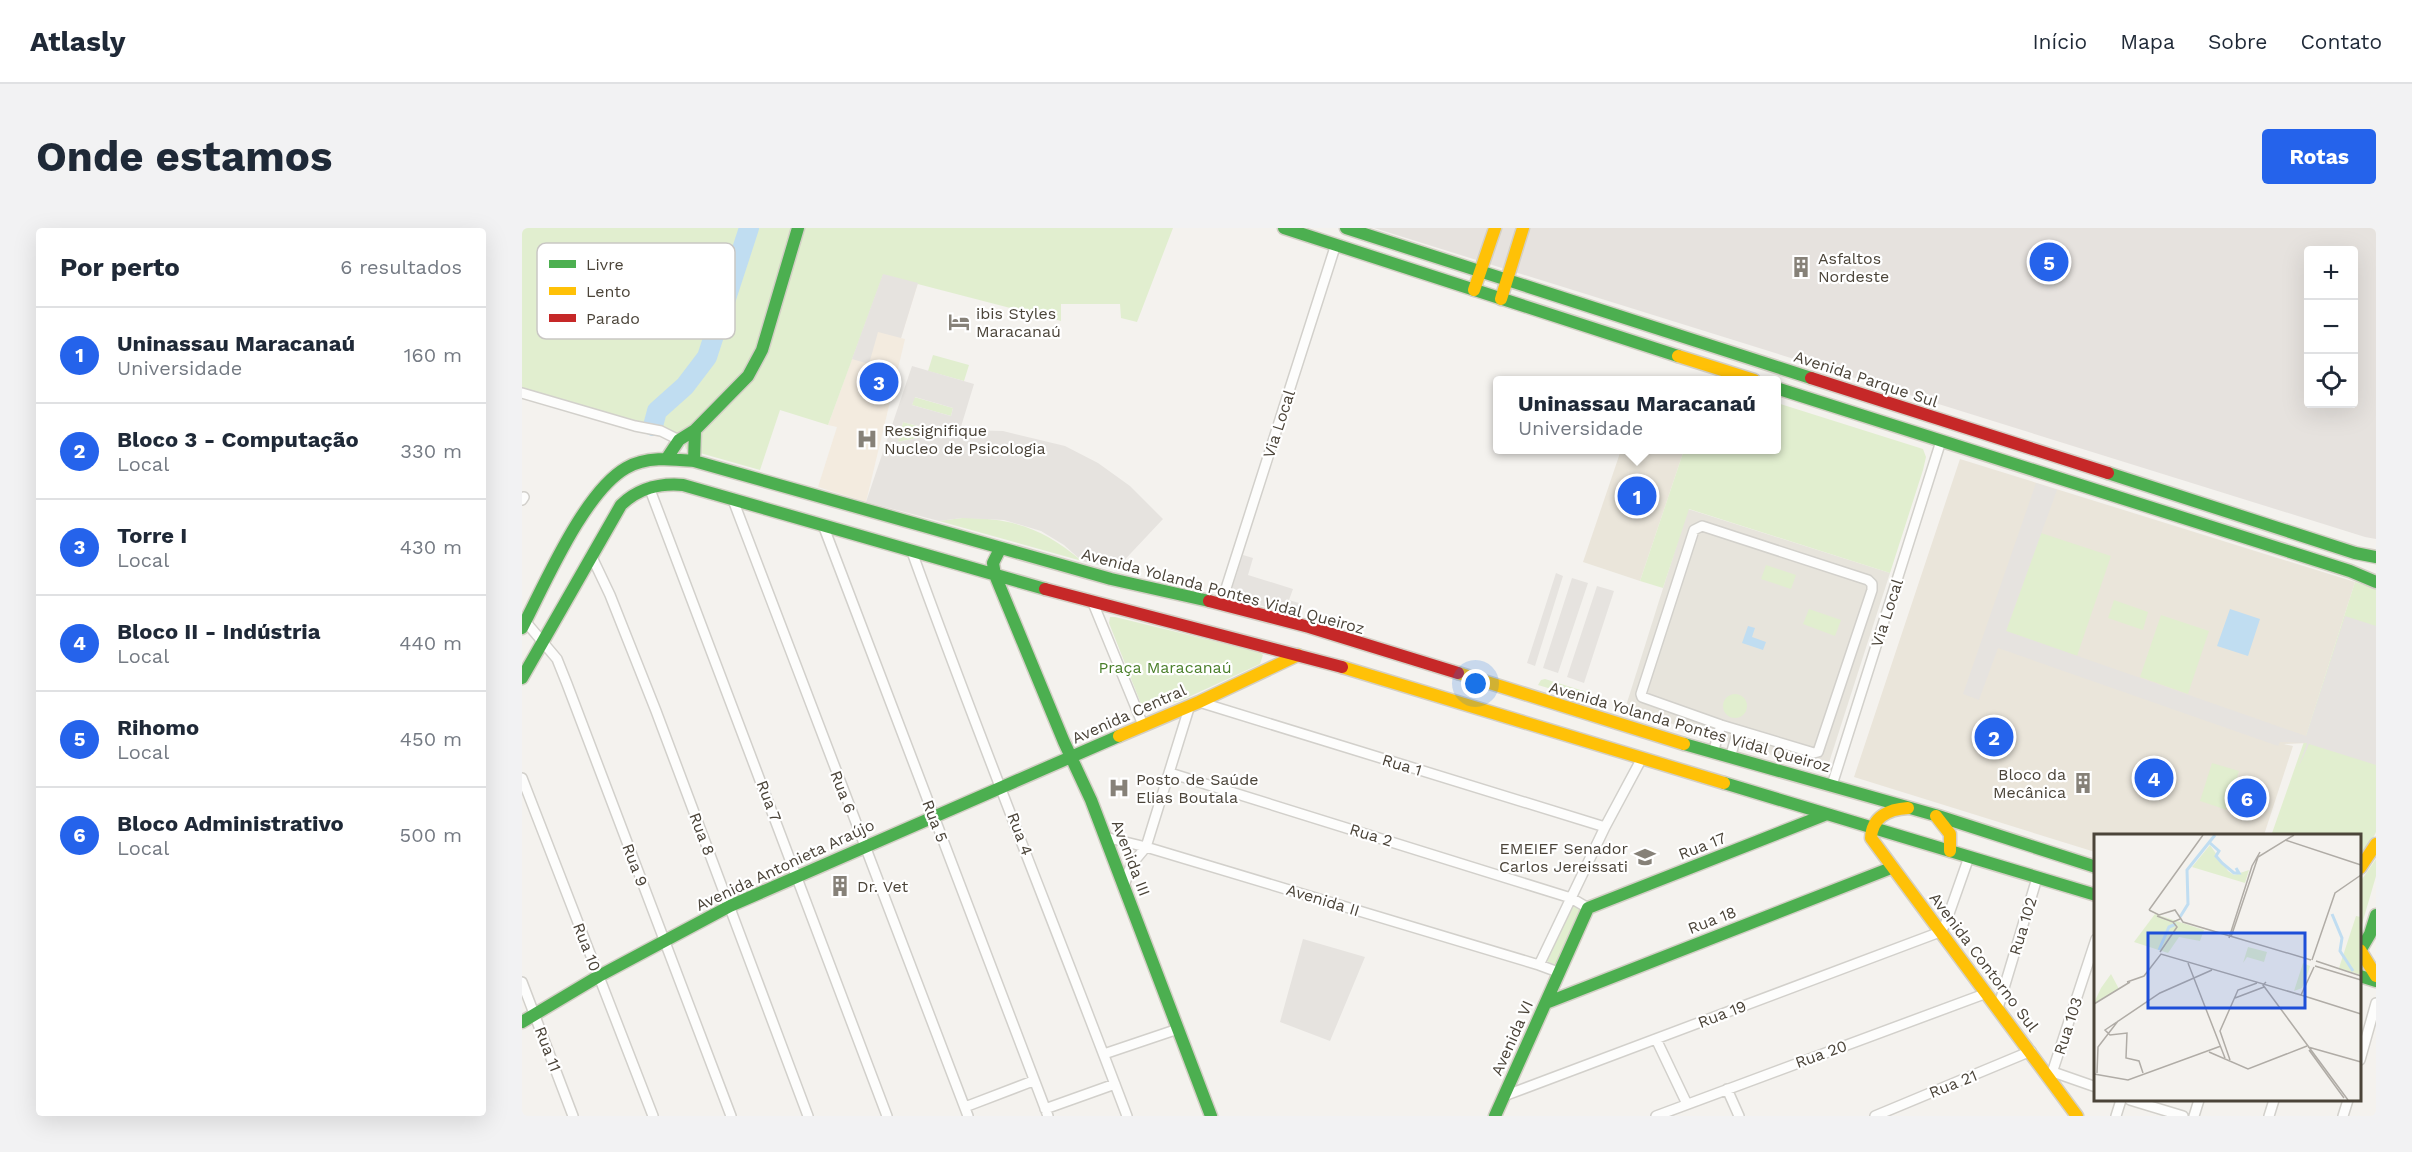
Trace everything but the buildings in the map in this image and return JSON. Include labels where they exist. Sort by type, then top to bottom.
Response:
[{"type":"street","points":[[667,459],[679,440],[695,430],[748,376],[762,350],[798,228]]},
{"type":"street","points":[[1284,228],[1739,376]]},
{"type":"street","name":"Avenida Parque Sul","points":[[1346,228],[1507,278],[1947,423],[2355,553],[2376,557]]},
{"type":"street","points":[[1474,290],[1495,228]]},
{"type":"street","points":[[1501,299],[1523,228]]},
{"type":"street","name":"Via Local","points":[[1221,604],[1336,244]]},
{"type":"street","points":[[1781,390],[2316,560],[2376,582]]},
{"type":"street","points":[[522,393],[635,426],[661,431],[679,440]]},
{"type":"street","points":[[694,461],[695,430]]},
{"type":"street","name":"Via Local","points":[[1832,786],[1941,441]]},
{"type":"street","name":"Avenida Yolanda Pontes Vidal Queiroz","points":[[524,625],[586,512],[604,485],[614,475],[635,464],[667,459],[694,461],[1111,579],[1309,627],[1438,682],[1469,691],[1642,758],[2094,894]]},
{"type":"street","points":[[522,678],[527,658],[542,640],[621,506],[637,492],[649,487],[683,485],[733,500]]},
{"type":"street","name":"Rua 7","points":[[649,487],[887,1116]]},
{"type":"street","points":[[799,518],[806,507],[805,494]]},
{"type":"street","points":[[817,524],[811,508],[819,498]]},
{"type":"street","name":"Avenida Yolanda Pontes Vidal Queiroz","points":[[733,500],[1094,603],[1298,655],[1438,682],[1713,753],[1935,814],[2094,866]]},
{"type":"street","name":"Rua 6","points":[[733,500],[966,1112]]},
{"type":"street","name":"Rua 5","points":[[817,524],[934,816],[1047,1113]]},
{"type":"street","points":[[1702,526],[1868,580],[1872,584],[1869,600],[1818,752],[1814,753],[1721,725],[1645,700],[1641,694],[1697,527],[1702,526]]},
{"type":"street","points":[[995,575],[993,563],[1000,549]]},
{"type":"street","name":"Rua 4","points":[[912,552],[951,660],[1127,1116]]},
{"type":"street","name":"Rua 8","points":[[591,555],[610,595],[656,711],[808,1116]]},
{"type":"street","name":"Avenida III","points":[[995,575],[1105,837],[1211,1116]]},
{"type":"street","points":[[1094,603],[1143,725]]},
{"type":"street","name":"Rua 9","points":[[524,625],[542,640],[557,659],[731,1116]]},
{"type":"street","name":"Avenida Central","points":[[1072,757],[1194,704],[1298,655]]},
{"type":"street","points":[[1124,885],[1131,865],[1146,847],[1194,704]]},
{"type":"street","name":"Rua 1","points":[[1194,704],[1605,827]]},
{"type":"street","points":[[1713,753],[1721,725]]},
{"type":"street","points":[[1730,758],[1738,730]]},
{"type":"street","name":"Avenida Antonieta Araújo","points":[[522,1022],[663,940],[730,906],[1072,757]]},
{"type":"street","points":[[1539,965],[1605,827],[1642,758]]},
{"type":"street","name":"Rua 2","points":[[1170,773],[1570,898],[1588,908]]},
{"type":"street","name":"Rua 10","points":[[522,778],[652,1116]]},
{"type":"street","points":[[1872,827],[1876,819],[1891,810],[1912,808]]},
{"type":"street","name":"Rua 17","points":[[1588,908],[1827,814]]},
{"type":"street","points":[[1935,814],[1950,834],[1950,851]]},
{"type":"street","name":"Avenida Contorno Sul","points":[[1872,827],[1871,838],[1891,868],[2051,1076],[2077,1116]]},
{"type":"street","name":"Avenida II","points":[[1105,837],[1146,847],[1558,972]]},
{"type":"street","points":[[2361,866],[2376,843]]},
{"type":"street","points":[[1940,932],[1945,925],[1969,857]]},
{"type":"street","name":"Rua 18","points":[[1546,1003],[1891,868]]},
{"type":"street","name":"Rua 102","points":[[1998,1008],[2037,878]]},
{"type":"street","name":"Avenida VI","points":[[1495,1116],[1588,908]]},
{"type":"street","points":[[2361,948],[2370,934],[2376,915]]},
{"type":"street","name":"Rua 19","points":[[1504,1096],[1940,932]]},
{"type":"street","name":"Rua 103","points":[[2051,1076],[2094,945]]},
{"type":"street","points":[[2361,952],[2376,976]]},
{"type":"street","points":[[2361,976],[2376,981]]},
{"type":"street","name":"Rua 11","points":[[522,982],[573,1116]]},
{"type":"street","name":"Rua 20","points":[[1656,1116],[1987,993]]},
{"type":"street","points":[[2361,1056],[2376,1003]]},
{"type":"street","points":[[1104,1054],[1178,1029]]},
{"type":"street","points":[[1656,1040],[1687,1104]]},
{"type":"street","name":"Rua 21","points":[[1875,1116],[2031,1052]]},
{"type":"street","points":[[2051,1076],[2094,1087]]},
{"type":"street","points":[[966,1112],[1033,1081]]},
{"type":"street","points":[[1047,1113],[1115,1084]]},
{"type":"street","points":[[1727,1089],[1739,1116]]},
{"type":"street","points":[[2116,1116],[2121,1101]]},
{"type":"street","points":[[2133,1101],[2183,1116]]},
{"type":"street","points":[[2194,1116],[2199,1101]]},
{"type":"street","points":[[2269,1116],[2274,1101]]},
{"type":"street","points":[[2343,1116],[2348,1101]]},
{"type":"shaded area","points":[[1374,228],[2376,228],[2376,539],[2365,537]]},
{"type":"shaded area","points":[[883,274],[918,283],[901,338],[905,339],[866,502],[818,487],[837,427],[828,425]]},
{"type":"shaded area","points":[[883,274],[918,283],[901,338],[878,332],[869,364],[852,359]]},
{"type":"shaded area","points":[[912,366],[974,384],[960,430],[1003,431],[1065,446],[1098,463],[1130,486],[1163,519],[1116,569],[1082,561],[1064,545],[1041,531],[1004,520],[962,518],[939,521],[866,502]],"holes":[[[915,397],[953,408],[951,416],[912,405]],[[903,422],[938,431],[938,432],[898,442]]]},
{"type":"shaded area","points":[[1620,454],[1683,454],[1640,581],[1583,562]]},
{"type":"shaded area","points":[[1960,459],[2355,582],[2306,736],[2308,743],[2284,744],[2293,746],[2264,834],[2094,834],[2094,852],[1854,777]]},
{"type":"shaded area","points":[[2036,483],[2057,490],[2006,631],[2306,736],[2345,616],[2376,626],[2376,765],[2309,744],[2298,768],[2307,743],[2280,742],[2278,746],[1998,648],[1979,700],[1963,694]]},
{"type":"shaded area","points":[[1688,509],[1890,573],[1826,772],[1625,709]]},
{"type":"shaded area","points":[[1243,555],[1253,558],[1248,575],[1293,589],[1289,600],[1299,603],[1295,615],[1238,599],[1231,592]]},
{"type":"shaded area","points":[[1556,573],[1563,576],[1535,666],[1527,663]]},
{"type":"shaded area","points":[[1572,578],[1588,583],[1558,673],[1543,668]]},
{"type":"shaded area","points":[[1597,586],[1614,591],[1584,683],[1567,677]]},
{"type":"shaded area","points":[[1303,939],[1365,957],[1330,1041],[1280,1022]]},
{"type":"green space","points":[[522,228],[1173,228],[1137,322],[1121,318],[1120,304],[1061,304],[1061,321],[883,275],[828,425],[780,410],[760,470],[686,449],[682,438],[522,397]]},
{"type":"green space","points":[[933,355],[969,365],[964,381],[928,371]]},
{"type":"green space","points":[[914,397],[953,408],[951,416],[912,405]]},
{"type":"green space","points":[[1781,404],[1923,449],[1926,457],[1923,470],[1890,573],[1689,509],[1663,588],[1640,581],[1683,454],[1781,454]]},
{"type":"green space","points":[[903,422],[939,432],[897,442]]},
{"type":"green space","points":[[962,518],[997,520],[1026,527],[1054,540],[1082,561],[939,521]]},
{"type":"green space","points":[[2041,533],[2111,556],[2077,656],[2006,631]]},
{"type":"green space","points":[[1766,565],[1796,575],[1791,589],[1761,579]]},
{"type":"green space","points":[[2355,582],[2376,589],[2376,832],[2361,859],[2361,834],[2272,834],[2306,736]]},
{"type":"green space","points":[[2114,600],[2148,612],[2143,630],[2108,618]]},
{"type":"green space","points":[[1809,609],[1841,620],[1835,636],[1803,624]]},
{"type":"green space","points":[[2161,615],[2209,631],[2188,694],[2140,677]]},
{"type":"green space","name":"Praça Maracanaú","points":[[1110,617],[1259,652],[1263,655],[1260,664],[1180,701],[1143,709],[1109,623]]},
{"type":"green space","points":[[1545,679],[1590,693],[1588,700],[1538,685],[1541,680]]},
{"type":"green space","points":[[1735,694],[1743,698],[1747,706],[1743,714],[1735,718],[1727,714],[1723,706],[1727,698]]},
{"type":"green space","points":[[2212,763],[2239,771],[2227,810],[2200,801]]},
{"type":"green space","points":[[2376,859],[2376,876],[2361,928],[2361,881]]},
{"type":"green space","points":[[1574,905],[1583,911],[1558,966],[1544,960]]},
{"type":"water","points":[[2230,609],[2260,619],[2248,656],[2217,646]]},
{"type":"water","points":[[1748,626],[1755,628],[1752,637],[1766,642],[1763,650],[1742,643]]},
{"type":"waterway","points":[[735,271],[749,228]]},
{"type":"waterway","points":[[653,426],[657,411],[685,386],[707,357],[713,339]]},
{"type":"traffic: fast","points":[[667,458],[679,440],[695,430],[748,376],[762,350],[798,228]]},
{"type":"traffic: fast","points":[[1284,228],[1678,356]]},
{"type":"traffic: fast","points":[[1346,228],[1811,378]]},
{"type":"traffic: fast","points":[[1781,390],[2350,571],[2376,582]]},
{"type":"traffic: fast","points":[[694,461],[695,430]]},
{"type":"traffic: fast","points":[[522,628],[567,540],[595,497],[610,480],[626,468],[634,464],[660,459],[694,461],[1111,579],[1209,601]]},
{"type":"traffic: fast","points":[[2108,473],[2355,553],[2376,557]]},
{"type":"traffic: fast","points":[[522,678],[621,505],[635,494],[658,486],[683,485],[1045,589]]},
{"type":"traffic: fast","points":[[1000,549],[993,563],[995,575],[1064,742],[1091,800],[1211,1116]]},
{"type":"traffic: fast","points":[[522,1022],[599,976],[730,906],[1119,736]]},
{"type":"traffic: fast","points":[[1684,744],[1935,815],[2094,866]]},
{"type":"traffic: fast","points":[[1724,783],[2094,894]]},
{"type":"traffic: fast","points":[[1495,1116],[1588,908],[1827,814]]},
{"type":"traffic: fast","points":[[1546,1003],[1891,868]]},
{"type":"traffic: fast","points":[[2361,949],[2370,934],[2376,915]]},
{"type":"traffic: fast","points":[[2361,976],[2376,981]]},
{"type":"traffic: slow","points":[[1474,290],[1495,228]]},
{"type":"traffic: slow","points":[[1501,299],[1523,228]]},
{"type":"traffic: slow","points":[[1678,356],[1741,376]]},
{"type":"traffic: slow","points":[[1119,736],[1199,702],[1298,655]]},
{"type":"traffic: slow","points":[[1342,667],[1724,783]]},
{"type":"traffic: slow","points":[[1458,673],[1684,744]]},
{"type":"traffic: slow","points":[[1908,808],[1888,812],[1878,820],[1871,838],[2077,1116]]},
{"type":"traffic: slow","points":[[1936,816],[1950,834],[1950,851]]},
{"type":"traffic: slow","points":[[2361,866],[2376,844]]},
{"type":"traffic: slow","points":[[2361,952],[2376,976]]},
{"type":"traffic: jam","points":[[1811,378],[2108,473]]},
{"type":"traffic: jam","points":[[1045,589],[1342,667]]},
{"type":"traffic: jam","points":[[1209,601],[1309,627],[1458,673]]},
{"type":"place","name":"Rihomo","points":[[2049,262]]},
{"type":"place","name":"Asfaltos Nordeste","points":[[1801,267]]},
{"type":"place","name":"ibis Styles Maracanaú","points":[[959,322]]},
{"type":"place","name":"Torre I","points":[[879,382]]},
{"type":"place","name":"Ressignifique Nucleo de Psicologia","points":[[867,439]]},
{"type":"place","name":"Uninassau Maracanaú","points":[[1637,496]]},
{"type":"place","name":"Bloco 3 - Computação","points":[[1994,737]]},
{"type":"place","name":"Bloco II - Indústria","points":[[2154,778]]},
{"type":"place","name":"Bloco da Mecânica","points":[[2083,783]]},
{"type":"place","name":"Posto de Saúde Elias Boutala","points":[[1119,788]]},
{"type":"place","name":"Bloco Administrativo","points":[[2247,798]]},
{"type":"place","name":"EMEIEF Senador Carlos Jereissati","points":[[1645,857]]},
{"type":"place","name":"Dr. Vet","points":[[840,886]]}]
